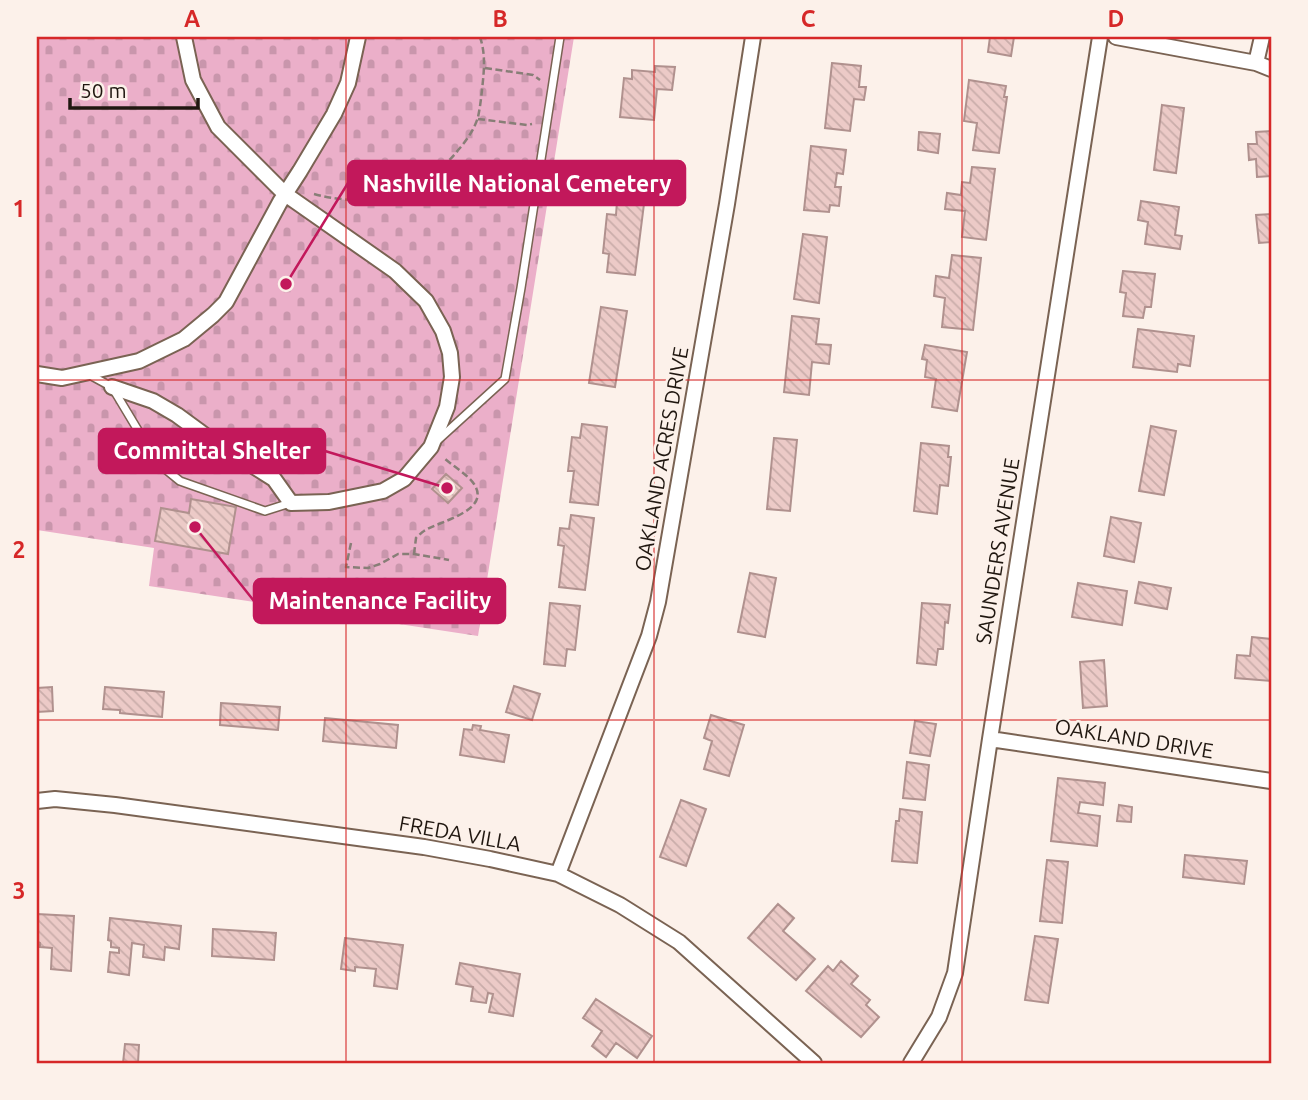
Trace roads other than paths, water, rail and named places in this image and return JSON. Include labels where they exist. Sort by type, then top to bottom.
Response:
[{"type":"street","points":[[111,387],[153,401],[177,415],[274,479],[291,503],[329,502],[383,491],[404,479],[431,447],[447,407],[452,377],[450,353],[443,331],[425,301],[394,271],[288,190],[218,127],[192,80],[184,37]]},
{"type":"street","points":[[37,374],[62,378],[139,360],[184,339],[213,316],[226,302],[334,114],[348,83],[358,37]]},
{"type":"street","name":"OAKLAND ACRES DRIVE","points":[[558,874],[649,636],[659,602],[753,37]]},
{"type":"street","name":"SAUNDERS AVENUE","points":[[911,1063],[939,1017],[955,973],[1100,37]]},
{"type":"street","points":[[1116,37],[1256,62],[1271,69]]},
{"type":"street","points":[[1256,62],[1262,37]]},
{"type":"street","name":"OAKLAND DRIVE","points":[[990,739],[1271,781]]},
{"type":"street","name":"FREDA VILLA","points":[[37,801],[55,799],[115,805],[424,847],[558,874],[620,905],[679,942],[814,1063]]},
{"type":"lane","points":[[431,447],[505,379],[560,37]]},
{"type":"lane","points":[[87,373],[111,387],[164,468],[180,481],[265,512],[291,503]]},
{"type":"place","name":"Nashville National Cemetery","points":[[286,284]]},
{"type":"place","name":"Committal Shelter","points":[[447,488]]},
{"type":"place","name":"Maintenance Facility","points":[[195,527]]}]
